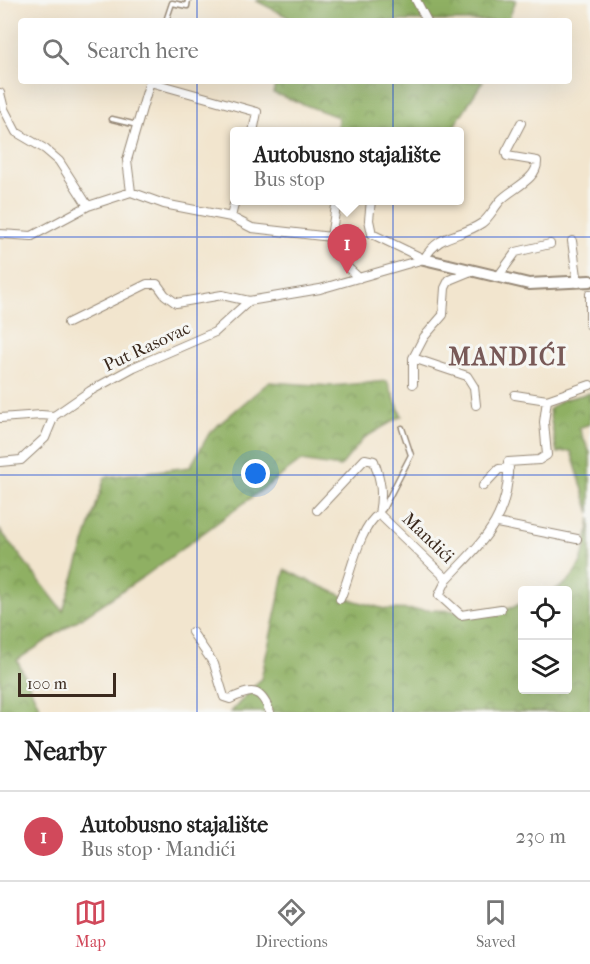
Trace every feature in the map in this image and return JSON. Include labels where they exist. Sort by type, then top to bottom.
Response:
[{"type":"street","points":[[416,0],[425,18]]},
{"type":"street","points":[[131,192],[127,160],[149,84]]},
{"type":"street","points":[[157,84],[257,112],[253,127]]},
{"type":"street","points":[[0,93],[4,109],[16,132],[45,149],[59,161],[88,206]]},
{"type":"street","points":[[0,234],[32,236],[88,206],[131,192],[164,204],[231,217],[252,228],[331,237],[342,244],[347,267],[359,278],[424,259],[432,245],[444,237],[483,222],[502,199],[525,181],[537,166],[537,161],[534,159],[507,156],[506,152],[521,123]]},
{"type":"street","points":[[231,217],[234,205]]},
{"type":"street","points":[[331,237],[336,205]]},
{"type":"street","points":[[371,205],[369,231],[424,259],[529,284],[590,281]]},
{"type":"street","points":[[572,241],[578,283]]},
{"type":"street","points":[[497,278],[516,252],[550,244]]},
{"type":"street","points":[[413,384],[413,358],[424,337],[443,315],[445,288],[449,280],[471,272]]},
{"type":"street","name":"Put Rasovac","points":[[68,323],[147,284],[157,284],[165,295],[176,303],[222,295],[249,301],[320,289],[359,278]]},
{"type":"street","points":[[590,294],[590,325]]},
{"type":"street","name":"Put Rasovac","points":[[0,462],[21,460],[45,438],[54,416],[90,391],[134,367],[215,332],[249,301]]},
{"type":"street","points":[[413,358],[467,376],[474,387],[476,405]]},
{"type":"street","points":[[515,395],[547,400],[590,385]]},
{"type":"street","points":[[483,486],[499,469],[509,468],[508,462],[539,460],[547,455],[544,417],[547,400]]},
{"type":"street","points":[[0,418],[41,414],[54,416]]},
{"type":"street","name":"Mandići","points":[[317,510],[365,459],[374,461],[384,493],[380,514],[447,579]]},
{"type":"street","name":"Mandići","points":[[501,609],[461,615],[439,595],[447,579],[497,523],[509,482],[509,468]]},
{"type":"street","points":[[340,599],[365,531],[372,519],[380,514]]},
{"type":"street","points":[[497,523],[577,539]]},
{"type":"street","points":[[192,632],[214,664],[224,697],[230,699],[248,691],[257,693],[264,698],[270,712]]},
{"type":"lane","points":[[167,18],[172,3],[187,6],[188,0]]},
{"type":"lane","points":[[112,119],[137,125]]},
{"type":"lane","points":[[380,514],[411,455],[402,428]]},
{"type":"green space","points":[[255,0],[516,0],[509,18],[288,17]]},
{"type":"green space","points":[[275,84],[481,84],[454,127],[337,127],[338,117],[273,93]]},
{"type":"green space","points":[[387,381],[402,416],[364,438],[340,467],[301,461],[145,576],[17,660],[42,712],[0,712],[0,530],[63,611],[105,477],[190,467],[210,432],[269,382],[331,386]]},
{"type":"green space","points":[[590,393],[590,424],[579,428],[590,453],[590,513],[571,451],[557,453],[549,410],[562,400]]},
{"type":"green space","points":[[590,518],[590,712],[231,712],[261,679],[285,570],[352,600],[385,609],[465,611],[511,608],[518,605],[518,694],[572,694],[572,586],[562,586],[577,569],[584,550]]},
{"type":"place","name":"Autobusno stajalište","points":[[347,274]]},
{"type":"district","name":"MANDIĆI","points":[[508,357]]}]
